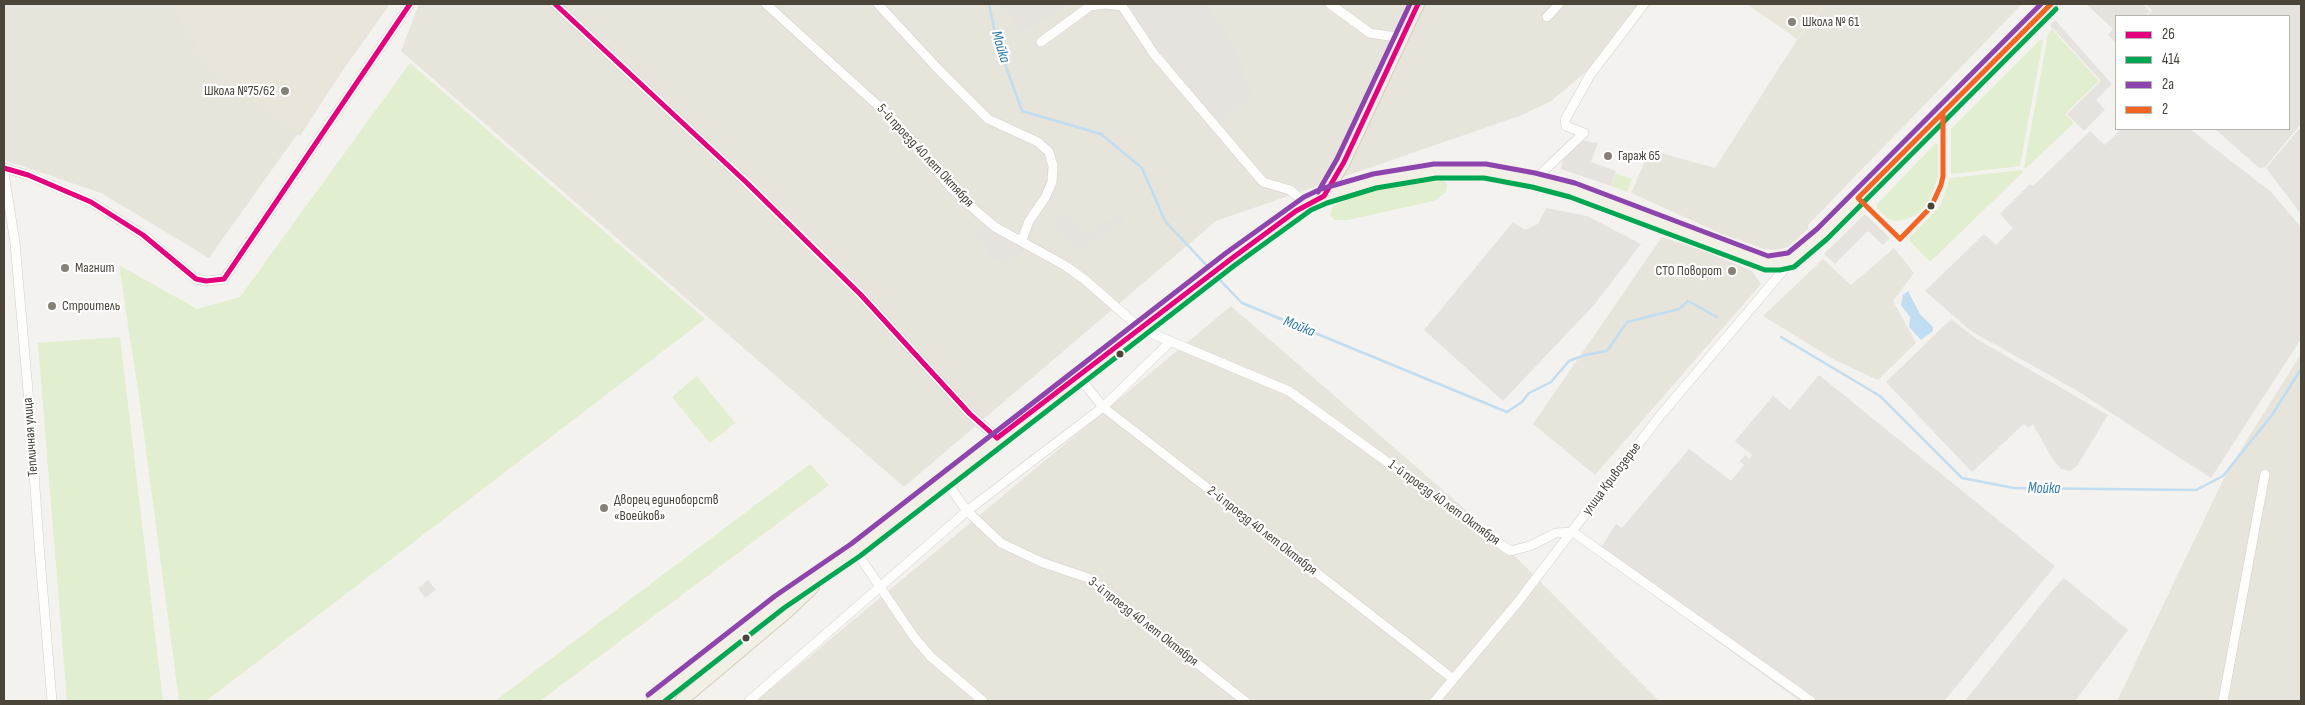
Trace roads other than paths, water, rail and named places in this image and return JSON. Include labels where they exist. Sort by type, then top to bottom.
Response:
[{"type":"main road","points":[[1324,196],[1344,162],[1418,4]]},
{"type":"main road","name":"улица Кривозерье","points":[[1792,260],[1822,234],[2051,4]]},
{"type":"main road","points":[[653,701],[780,602],[855,550],[996,438],[1079,377],[1230,259],[1307,204],[1324,196],[1374,181],[1435,171],[1485,171],[1534,180],[1572,190],[1760,261],[1779,263],[1792,260]]},
{"type":"main road","points":[[681,701],[787,612],[834,566]]},
{"type":"street","points":[[4,168],[28,175],[91,202],[143,235],[196,279],[206,281],[224,279],[410,4]]},
{"type":"street","points":[[555,4],[748,184],[861,295],[970,414],[996,438]]},
{"type":"street","name":"5-й проезд 40 лет Октября","points":[[766,4],[896,122],[957,194],[995,228],[1022,240],[1064,264],[1141,329],[1169,342]]},
{"type":"street","points":[[878,4],[982,114],[994,123],[1042,145],[1049,152],[1053,166],[1052,182],[1045,198],[1029,221],[1022,240]]},
{"type":"street","points":[[1042,42],[1090,6],[1105,4],[1122,6],[1154,54],[1263,182],[1290,190],[1307,204]]},
{"type":"street","points":[[1330,4],[1370,33],[1402,38]]},
{"type":"street","points":[[1547,17],[1559,4]]},
{"type":"street","points":[[1534,180],[1584,133],[1566,126],[1565,120],[1590,75],[1644,4]]},
{"type":"street","name":"Тепличная улица","points":[[4,173],[15,242],[28,382],[52,701]]},
{"type":"street","name":"улица Кривозерье","points":[[1435,701],[1452,678],[1518,602],[1573,532],[1659,416],[1792,260]]},
{"type":"street","points":[[749,701],[967,511],[1103,407],[1169,342]]},
{"type":"street","name":"1-й проезд 40 лет Октября","points":[[1169,342],[1289,391],[1510,551],[1530,546],[1556,533],[1573,532]]},
{"type":"street","name":"2-й проезд 40 лет Октября","points":[[1079,377],[1103,407],[1452,678]]},
{"type":"street","points":[[2223,701],[2265,474]]},
{"type":"street","name":"3-й проезд 40 лет Октября","points":[[944,479],[967,511],[1001,543],[1041,562],[1088,578],[1245,701]]},
{"type":"street","points":[[1573,532],[1811,701]]},
{"type":"street","points":[[855,550],[914,637],[931,657],[983,701]]},
{"type":"water","points":[[1908,291],[1920,314],[1933,327],[1933,331],[1921,340],[1909,327],[1910,317],[1901,305],[1903,295]]},
{"type":"waterway","name":"Мойка","points":[[989,4],[997,42],[1022,111],[1101,134],[1142,168],[1165,221],[1210,269]]},
{"type":"waterway","name":"Мойка","points":[[1217,277],[1242,303],[1507,412],[1522,402],[1529,393],[1551,382],[1569,361],[1585,355],[1607,351],[1627,322],[1679,309],[1688,301],[1717,317]]},
{"type":"waterway","name":"Мойка","points":[[1781,337],[1880,396],[1962,478],[2014,488],[2196,490],[2223,476],[2272,415],[2301,369]]},
{"type":"place","name":"Школа № 61","points":[[1792,22]]},
{"type":"place","name":"Школа №75/62","points":[[285,91]]},
{"type":"place","name":"Гараж 65","points":[[1608,156]]},
{"type":"place","name":"Магнит","points":[[65,268]]},
{"type":"place","name":"СТО Поворот","points":[[1732,271]]},
{"type":"place","name":"Строитель","points":[[52,306]]},
{"type":"place","name":"Дворец единоборств «Воейков»","points":[[604,508]]}]
